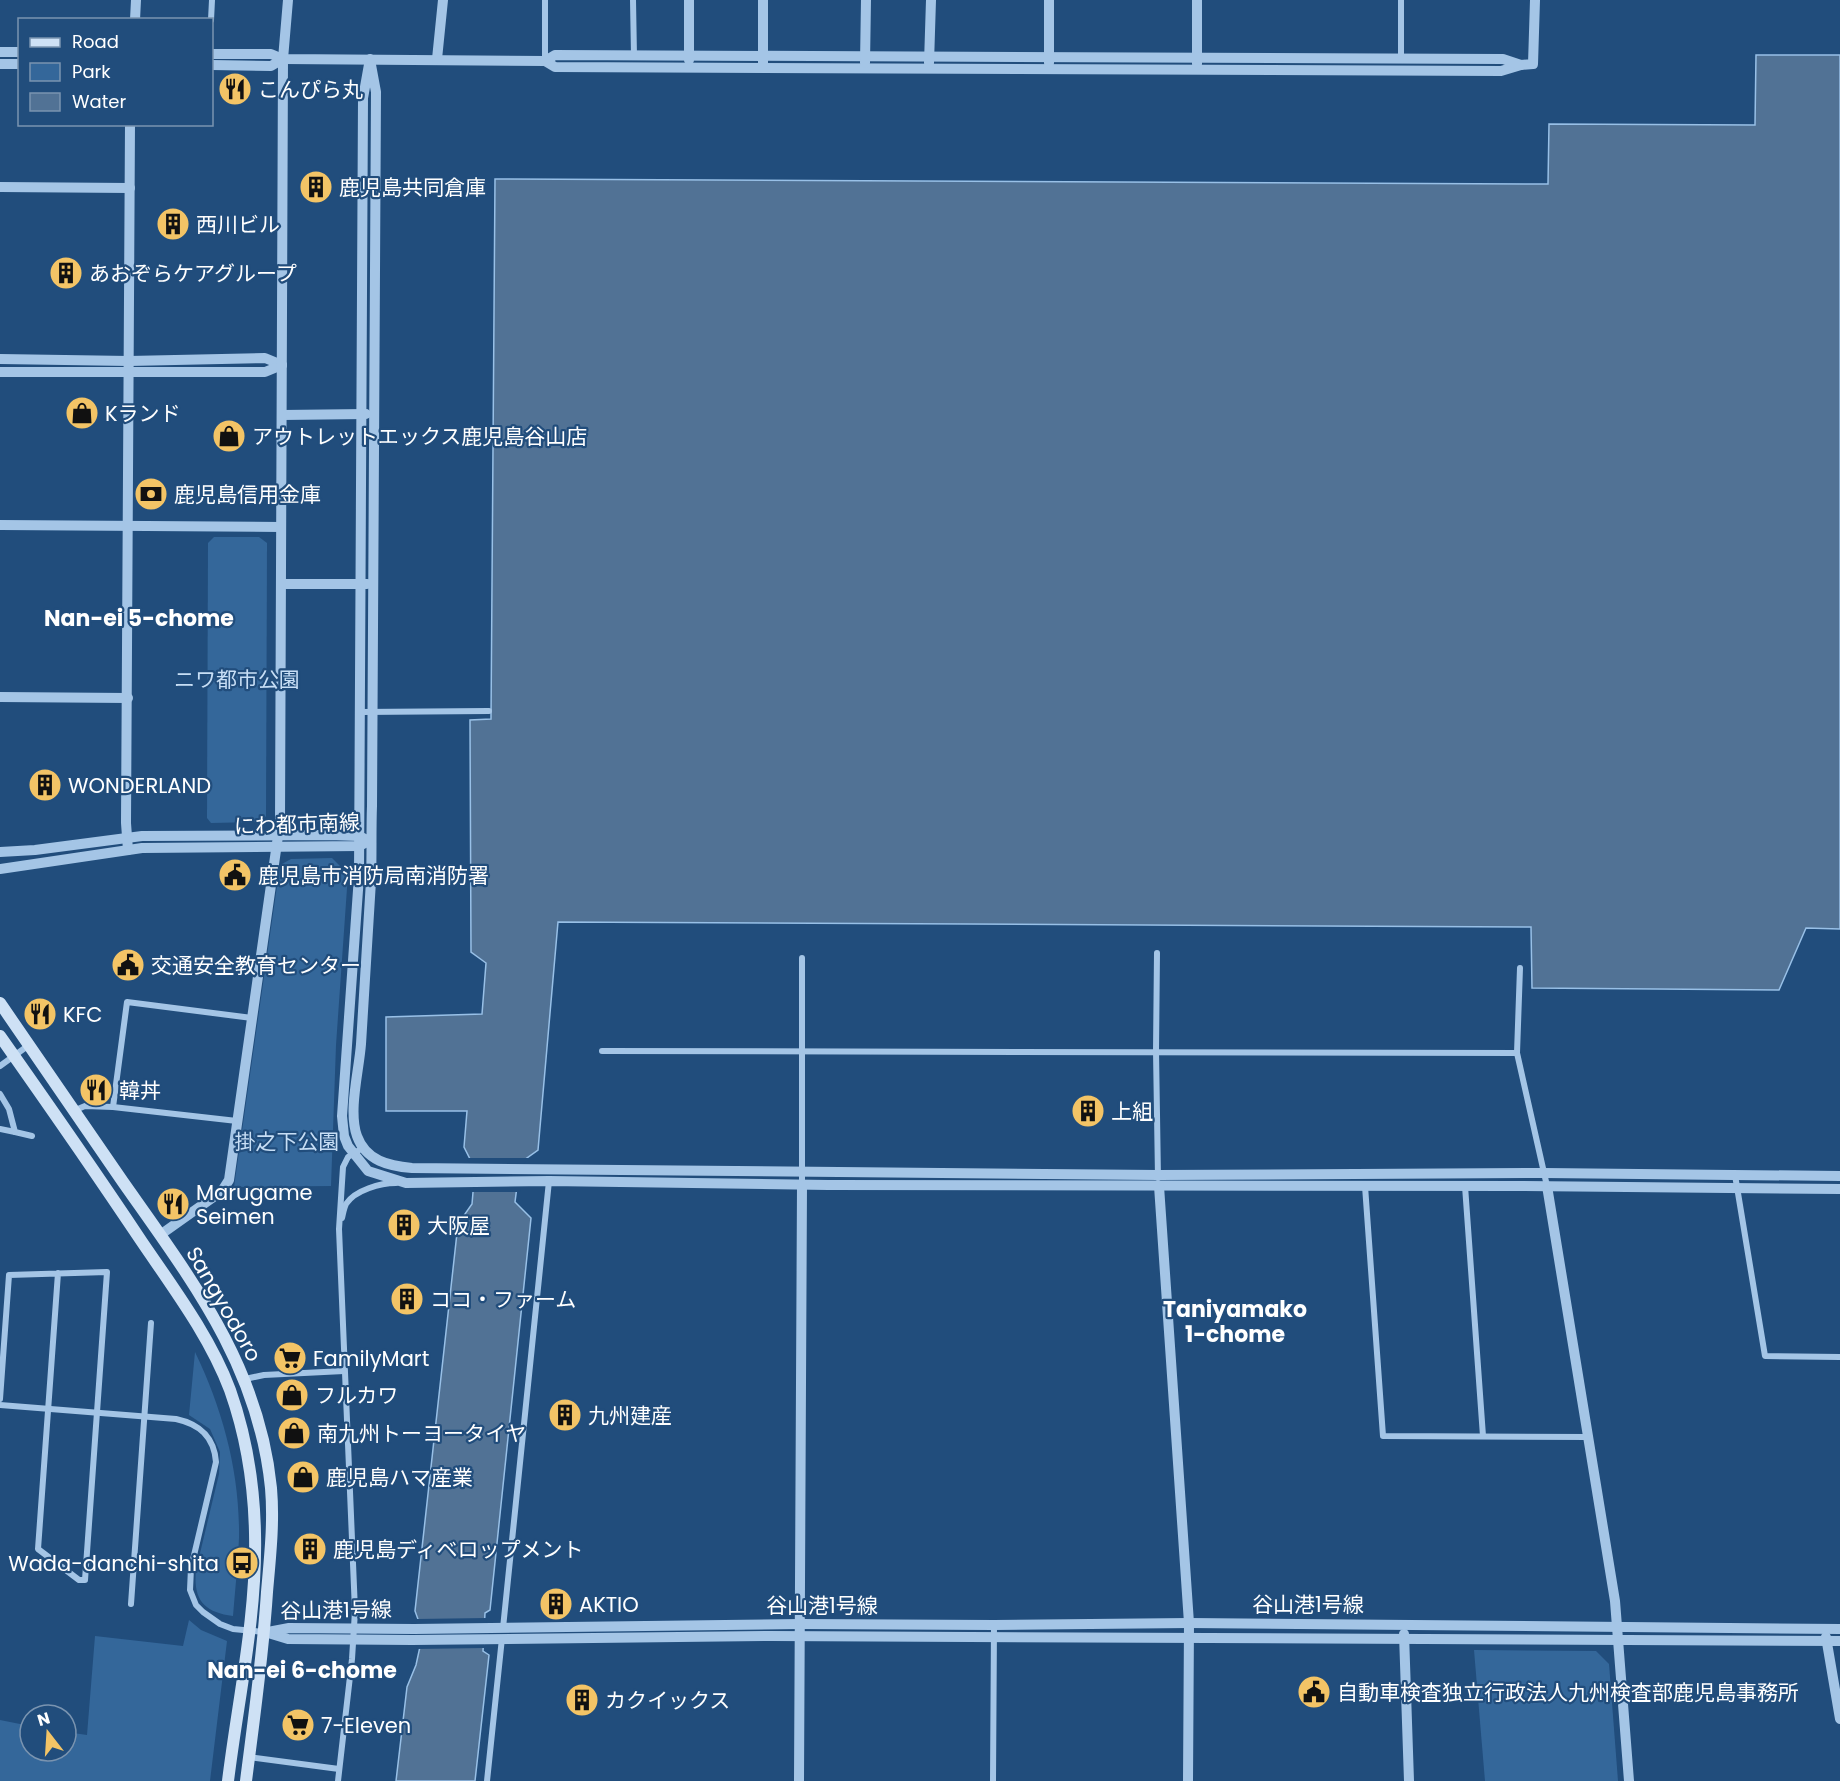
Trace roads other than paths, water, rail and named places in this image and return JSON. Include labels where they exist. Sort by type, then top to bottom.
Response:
[{"type":"main road","name":"Sangyodoro","points":[[0,1003],[204,1300],[245,1379],[262,1437],[271,1489],[272,1530],[265,1632],[246,1781]]},
{"type":"main road","name":"Sangyodoro","points":[[0,1036],[172,1285],[219,1365],[230,1390],[245,1443],[253,1495],[255,1534],[249,1630],[228,1781]]},
{"type":"street","points":[[135,18],[136,0]]},
{"type":"street","points":[[211,18],[212,0]]},
{"type":"street","points":[[160,1235],[227,1187],[280,822],[283,59],[288,0]]},
{"type":"street","points":[[437,59],[443,0]]},
{"type":"street","points":[[545,0],[545,61]]},
{"type":"street","points":[[633,0],[634,67]]},
{"type":"street","points":[[689,0],[689,67]]},
{"type":"street","points":[[763,0],[763,68]]},
{"type":"street","points":[[865,68],[866,0]]},
{"type":"street","points":[[929,68],[931,0]]},
{"type":"street","points":[[1049,0],[1049,69]]},
{"type":"street","points":[[1197,0],[1197,70]]},
{"type":"street","points":[[1401,0],[1401,71]]},
{"type":"street","points":[[545,61],[555,55],[689,55],[1503,59],[1521,64],[1533,64],[1535,0]]},
{"type":"street","points":[[0,52],[18,52]]},
{"type":"street","points":[[213,54],[271,54],[283,59],[545,61],[555,67],[1501,71],[1521,64]]},
{"type":"street","points":[[213,65],[271,66],[283,59]]},
{"type":"street","points":[[370,59],[363,98],[359,876],[342,1116],[344,1136],[353,1154],[368,1171],[406,1183]]},
{"type":"street","points":[[370,59],[376,92],[370,888],[361,1048],[354,1115],[358,1137],[371,1156],[381,1163],[394,1167],[463,1169],[802,1171],[1365,1186],[1840,1189]]},
{"type":"street","points":[[0,64],[18,64]]},
{"type":"street","points":[[128,850],[130,126]]},
{"type":"street","points":[[0,187],[130,188]]},
{"type":"street","points":[[0,372],[129,367],[265,358],[282,365]]},
{"type":"street","points":[[0,359],[129,367]]},
{"type":"street","points":[[282,415],[374,414]]},
{"type":"street","points":[[0,525],[281,527]]},
{"type":"street","points":[[281,584],[373,584]]},
{"type":"street","points":[[0,698],[128,698]]},
{"type":"street","points":[[361,712],[489,711]]},
{"type":"street","name":"にわ都市南線","points":[[0,852],[35,850],[142,836],[277,841],[370,841]]},
{"type":"street","name":"にわ都市南線","points":[[0,869],[128,850],[277,841]]},
{"type":"street","points":[[1157,953],[1158,1181],[1189,1623],[1188,1781]]},
{"type":"street","points":[[799,1781],[802,958]]},
{"type":"street","points":[[1520,968],[1517,1053],[1545,1173],[1615,1601],[1629,1781]]},
{"type":"street","points":[[113,1107],[127,1002],[252,1018]]},
{"type":"street","points":[[0,1066],[29,1045]]},
{"type":"street","points":[[602,1051],[1517,1053]]},
{"type":"street","points":[[0,1094],[9,1109],[15,1132]]},
{"type":"street","points":[[73,1111],[85,1106],[113,1107],[237,1121]]},
{"type":"street","points":[[0,1129],[32,1136]]},
{"type":"street","points":[[338,1781],[355,1611],[339,1229],[343,1167],[348,1158],[364,1147]]},
{"type":"street","points":[[339,1229],[347,1203],[358,1194],[388,1183],[549,1181],[802,1185],[1545,1173],[1840,1176]]},
{"type":"street","points":[[1735,1175],[1765,1356],[1840,1357]]},
{"type":"street","points":[[487,1781],[549,1181]]},
{"type":"street","points":[[1365,1186],[1383,1436],[1588,1437]]},
{"type":"street","points":[[1465,1186],[1483,1436]]},
{"type":"street","points":[[0,1399],[9,1275],[58,1273],[106,1272],[85,1580],[79,1580],[38,1549],[58,1273]]},
{"type":"street","points":[[0,1282],[8,1282]]},
{"type":"street","points":[[131,1604],[151,1323]]},
{"type":"street","points":[[245,1379],[264,1375],[344,1371]]},
{"type":"street","points":[[0,1405],[176,1419],[190,1422],[201,1429],[209,1438],[215,1455],[214,1472],[191,1568],[190,1590],[196,1605],[210,1617],[233,1629],[265,1632]]},
{"type":"street","name":"谷山港1号線","points":[[413,1634],[503,1627],[800,1624],[1189,1623],[1840,1629]]},
{"type":"street","points":[[993,1781],[994,1625]]},
{"type":"street","points":[[1403,1625],[1409,1781]]},
{"type":"street","name":"谷山港1号線","points":[[265,1632],[289,1628],[353,1634],[413,1634],[486,1639],[800,1636],[1840,1641]]},
{"type":"street","points":[[1825,1629],[1840,1719]]},
{"type":"street","points":[[249,1757],[339,1768]]},
{"type":"water","points":[[1756,55],[1840,55],[1840,929],[1806,928],[1779,990],[1532,988],[1531,927],[558,922],[538,1150],[520,1163],[515,1202],[531,1218],[490,1610],[485,1613],[483,1651],[489,1655],[475,1781],[396,1781],[407,1687],[416,1665],[423,1633],[415,1611],[458,1224],[472,1204],[475,1169],[464,1147],[467,1111],[386,1111],[386,1017],[482,1014],[486,963],[471,952],[470,720],[491,719],[495,179],[1548,184],[1549,124],[1755,125]]},
{"type":"place","name":"こんぴら丸","points":[[235,89]]},
{"type":"place","name":"鹿児島共同倉庫","points":[[316,187]]},
{"type":"place","name":"西川ビル","points":[[173,224]]},
{"type":"place","name":"あおぞらケアグループ","points":[[66,273]]},
{"type":"place","name":"Kランド","points":[[82,413]]},
{"type":"place","name":"アウトレットエックス鹿児島谷山店","points":[[229,436]]},
{"type":"place","name":"鹿児島信用金庫","points":[[151,494]]},
{"type":"place","name":"WONDERLAND","points":[[45,785]]},
{"type":"place","name":"鹿児島市消防局南消防署","points":[[235,875]]},
{"type":"place","name":"交通安全教育センター","points":[[128,965]]},
{"type":"place","name":"KFC","points":[[40,1014]]},
{"type":"place","name":"韓丼","points":[[96,1090]]},
{"type":"place","name":"上組","points":[[1088,1111]]},
{"type":"place","name":"Marugame Seimen","points":[[173,1204]]},
{"type":"place","name":"大阪屋","points":[[404,1225]]},
{"type":"place","name":"ココ・ファーム","points":[[407,1299]]},
{"type":"place","name":"FamilyMart","points":[[290,1358]]},
{"type":"place","name":"フルカワ","points":[[292,1395]]},
{"type":"place","name":"九州建産","points":[[565,1415]]},
{"type":"place","name":"南九州トーヨータイヤ","points":[[294,1433]]},
{"type":"place","name":"鹿児島ハマ産業","points":[[303,1477]]},
{"type":"place","name":"鹿児島ディベロップメント","points":[[310,1549]]},
{"type":"place","name":"Wada-danchi-shita","points":[[242,1563]]},
{"type":"place","name":"AKTIO","points":[[556,1604]]},
{"type":"place","name":"自動車検査独立行政法人九州検査部鹿児島事務所","points":[[1314,1692]]},
{"type":"place","name":"カクイックス","points":[[582,1700]]},
{"type":"place","name":"7-Eleven","points":[[298,1725]]},
{"type":"district","name":"Nan-ei 5-chome","points":[[139,618]]},
{"type":"district","name":"Taniyamako 1-chome","points":[[1235,1322]]},
{"type":"district","name":"Nan-ei 6-chome","points":[[302,1670]]},
{"type":"park label","name":"ニワ都市公園","points":[[237,679]]},
{"type":"park label","name":"掛之下公園","points":[[287,1141]]}]
